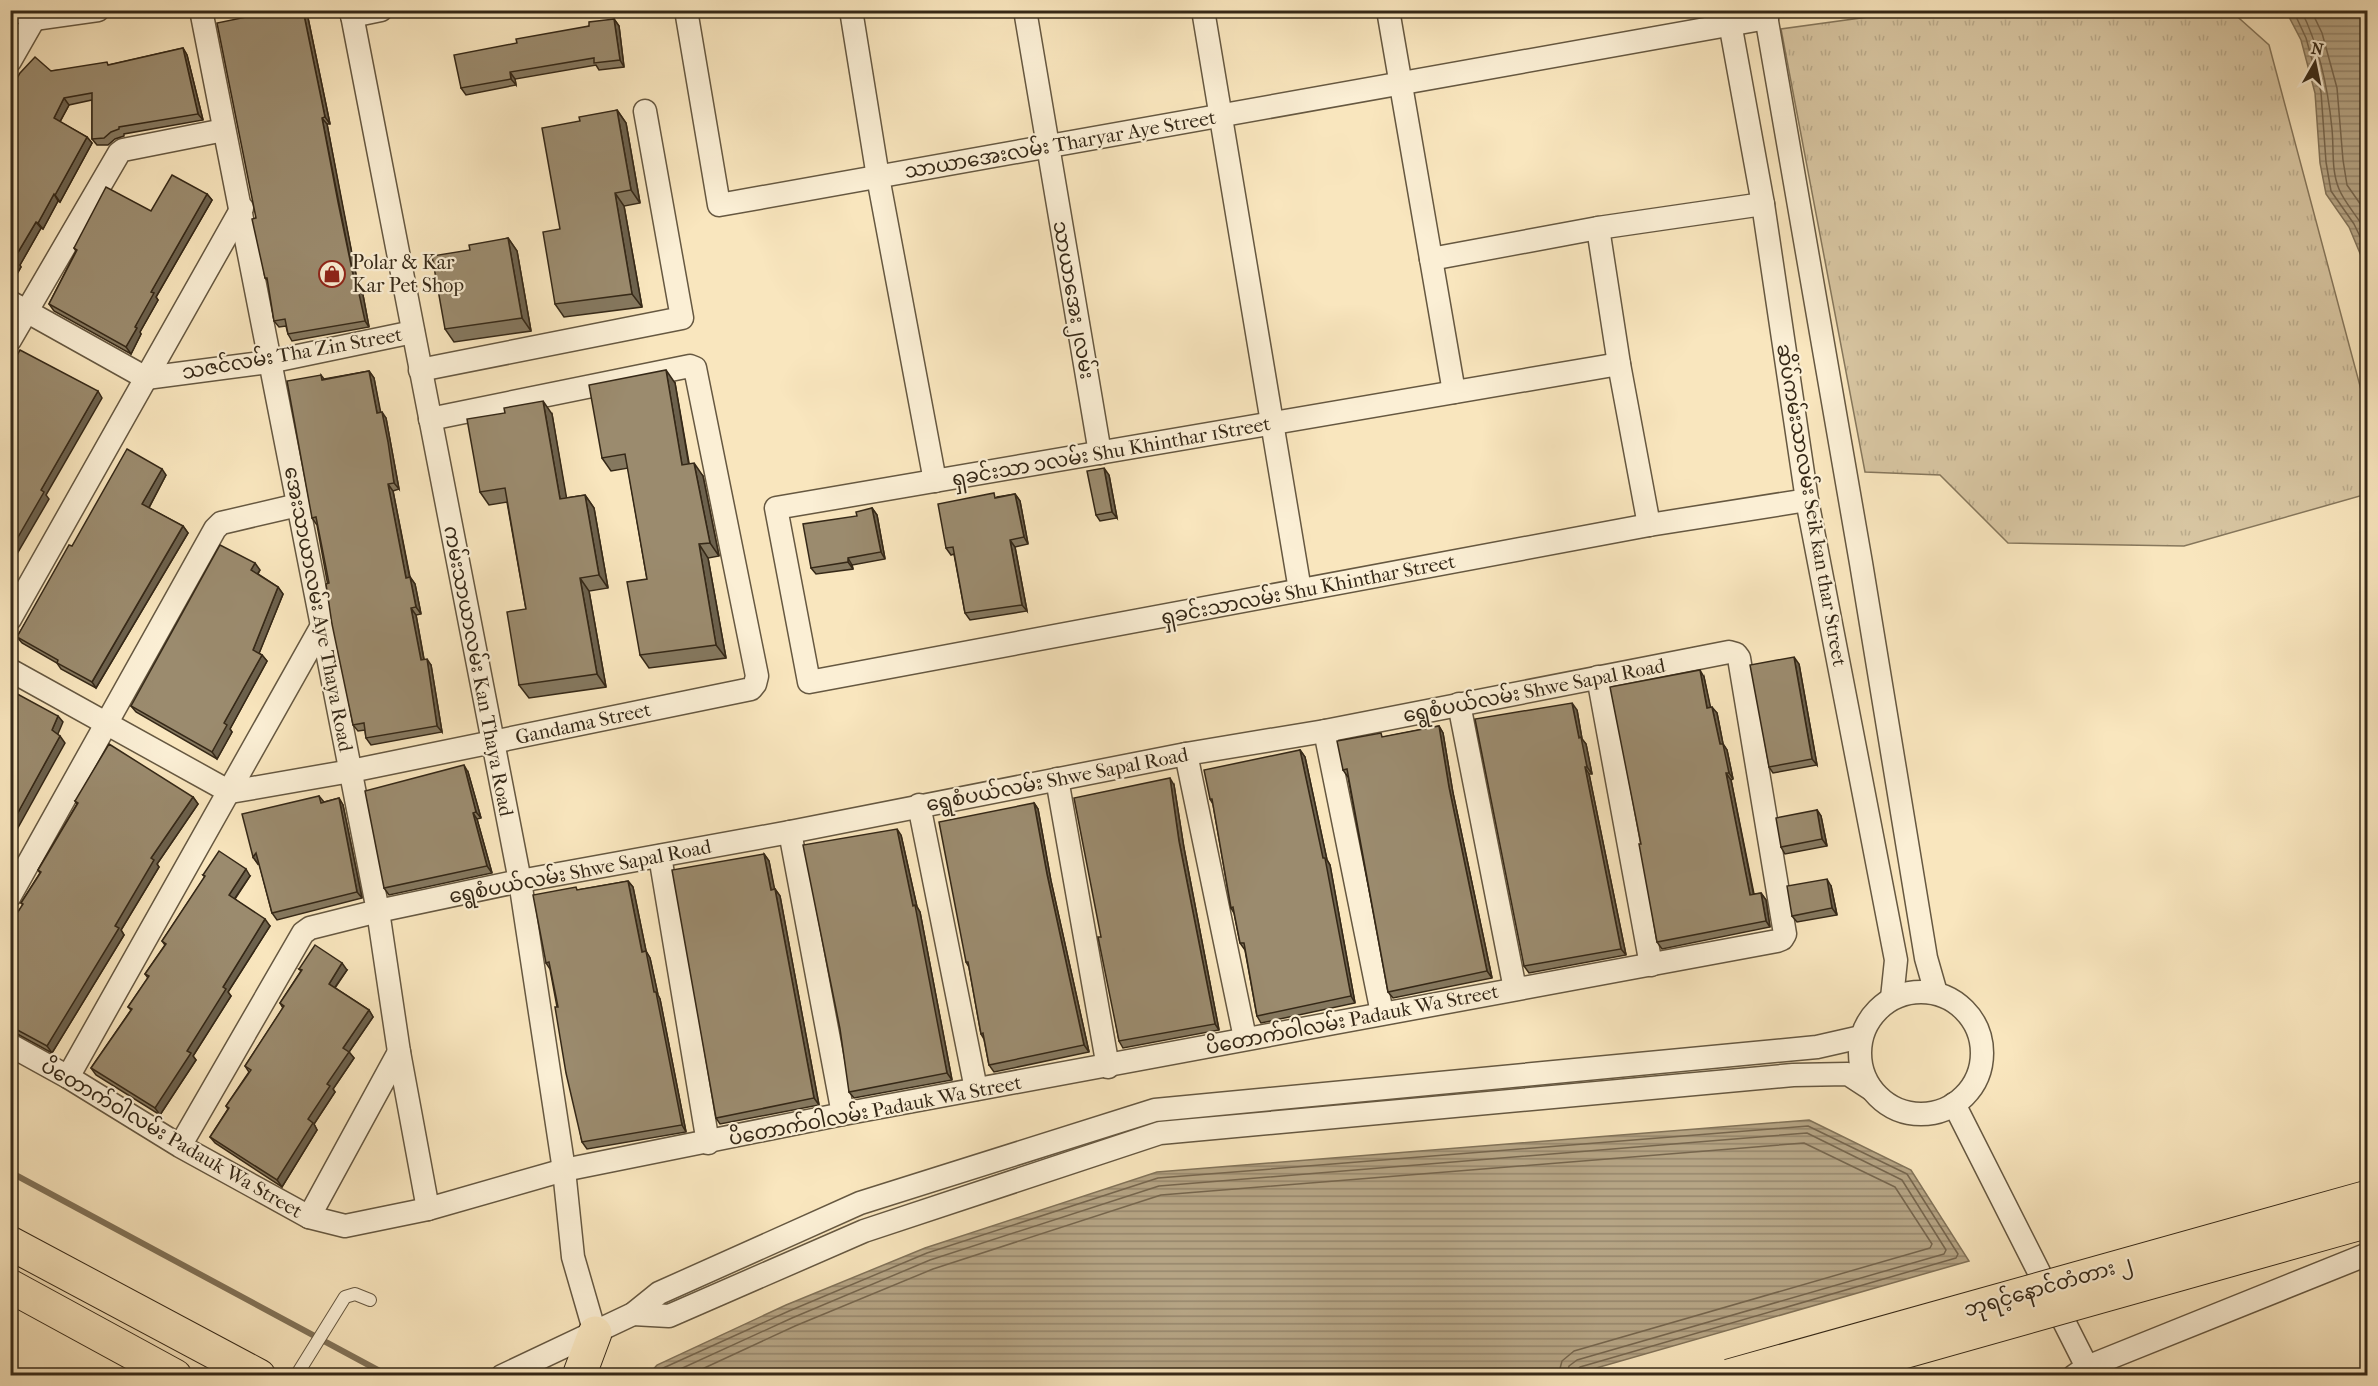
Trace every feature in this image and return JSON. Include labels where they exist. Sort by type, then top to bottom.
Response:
[{"type":"main road","name":"ဘုရင့်နောင်တံတား ၂","points":[[1729,1376],[2367,1197]]},
{"type":"main road","points":[[1818,1376],[2367,1221]]},
{"type":"main road","points":[[10,1243],[259,1376]]},
{"type":"main road","points":[[10,1286],[175,1376]]},
{"type":"main road","points":[[579,1376],[595,1332]]},
{"type":"street","points":[[10,61],[26,15],[98,10]]},
{"type":"street","name":"အေးသာယာလမ်း Aye Thaya Road","points":[[201,10],[224,130],[242,208],[269,362],[323,624],[378,911],[399,1052],[429,1209]]},
{"type":"street","points":[[351,13],[381,10]]},
{"type":"street","name":"သာယာအေးလမ်း Tharyar Aye Street","points":[[686,10],[719,205],[1401,84]]},
{"type":"street","points":[[851,10],[878,177],[935,481]]},
{"type":"street","name":"သာယာအေး၂လမ်း","points":[[1025,10],[1100,453]]},
{"type":"street","points":[[1203,10],[1300,590]]},
{"type":"street","points":[[1388,10],[1454,392]]},
{"type":"street","name":"ကမ်းသာယာလမ်း Kan Thaya Road","points":[[351,13],[520,881],[564,1170],[573,1257],[595,1332]]},
{"type":"street","points":[[1401,84],[1729,18],[1766,14]]},
{"type":"street","name":"ဆိပ်ကမ်းသာလမ်း Seik kan thar Street","points":[[1766,14],[1857,540],[1926,958],[1936,993]]},
{"type":"street","name":"ဆိပ်ကမ်းသာလမ်း Seik kan thar Street","points":[[1729,18],[1763,204],[1807,500],[1896,960],[1892,998]]},
{"type":"street","points":[[420,370],[682,318],[645,111]]},
{"type":"street","points":[[10,340],[19,307],[119,153],[123,150],[224,130]]},
{"type":"street","points":[[1431,259],[1598,228],[1763,204]]},
{"type":"street","points":[[10,619],[242,208]]},
{"type":"street","points":[[1598,228],[1619,364],[1650,525]]},
{"type":"street","points":[[19,307],[146,378]]},
{"type":"street","name":"သဇင်လမ်း Tha Zin Street","points":[[146,378],[269,362],[413,332]]},
{"type":"street","name":"ရှခင်းသာ ၁လမ်း Shu Khinthar 1Street","points":[[809,682],[776,508],[1619,364]]},
{"type":"street","name":"Gandama Street","points":[[230,792],[351,771],[751,689],[756,684],[757,676],[695,368],[690,366],[430,419]]},
{"type":"street","name":"ရှခင်းသာလမ်း Shu Khinthar Street","points":[[809,682],[1650,525],[1807,500]]},
{"type":"street","points":[[10,896],[215,529],[221,523],[298,505]]},
{"type":"street","points":[[68,1077],[323,624]]},
{"type":"street","name":"ရွေစံပယ်လမ်း Shwe Sapal Road","points":[[180,1146],[303,933],[310,928],[520,881],[790,832],[1057,778],[1325,731],[1729,652],[1736,654],[1785,934],[1782,939]]},
{"type":"street","points":[[10,670],[24,680],[106,722],[230,792]]},
{"type":"street","points":[[1598,677],[1651,965]]},
{"type":"street","points":[[1459,704],[1515,989]]},
{"type":"street","points":[[1325,731],[1382,1013]]},
{"type":"street","points":[[1186,754],[1245,1038]]},
{"type":"street","points":[[1057,778],[1108,1066]]},
{"type":"street","points":[[919,805],[976,1089]]},
{"type":"street","points":[[790,832],[843,1114]]},
{"type":"street","points":[[660,856],[708,1143]]},
{"type":"street","name":"ပိတောက်ဝါလမ်း Padauk Wa Street","points":[[10,1045],[68,1077],[180,1146],[309,1217],[345,1226],[429,1209],[564,1170],[708,1143],[843,1114],[1782,939]]},
{"type":"street","points":[[633,1314],[669,1316],[864,1231],[1160,1133],[1793,1076],[1848,1074],[1896,1109],[1917,1114],[1937,1112],[1963,1097],[1977,1077],[1982,1057],[1980,1036],[1971,1017],[1954,1002],[1936,993],[1914,992],[1892,998],[1876,1010],[1861,1037],[1860,1063],[1871,1089]]},
{"type":"street","points":[[502,1376],[633,1314],[659,1293],[860,1203],[1155,1110],[1817,1047],[1861,1037]]},
{"type":"street","points":[[309,1217],[399,1052]]},
{"type":"street","points":[[1954,1104],[2081,1371],[2367,1254]]},
{"type":"lane","points":[[296,1376],[345,1297],[356,1294],[370,1300]]},
{"type":"green space","points":[[1919,10],[2231,11],[2269,45],[2367,412],[2367,494],[2184,546],[2008,543],[1940,475],[1865,472],[1781,29]]},
{"type":"water","points":[[2286,11],[2367,11],[2367,270],[2349,227],[2326,194],[2320,163],[2315,93],[2301,40]]},
{"type":"water","points":[[1809,1120],[1911,1170],[1969,1261],[1572,1375],[648,1375],[657,1365],[786,1305],[925,1248],[1157,1172]]},
{"type":"building","points":[[281,10],[303,10],[325,117],[322,118],[338,202],[365,321],[288,334],[285,319],[274,321],[267,278],[265,278],[252,219],[256,218],[217,23]]},
{"type":"building","points":[[614,19],[620,60],[594,63],[594,58],[510,72],[511,79],[461,88],[454,55],[517,43],[516,39],[589,26],[589,22]]},
{"type":"building","points":[[183,48],[198,114],[119,127],[104,138],[92,139],[92,93],[64,98],[54,118],[87,137],[55,195],[14,259],[16,260],[10,271],[10,91],[20,73],[35,57],[51,71],[107,62],[108,65]]},
{"type":"building","points":[[617,110],[631,190],[615,193],[632,294],[555,304],[543,232],[560,229],[542,128],[580,121],[579,117]]},
{"type":"building","points":[[172,175],[207,194],[151,292],[154,293],[126,347],[49,304],[77,250],[74,248],[106,187],[151,211]]},
{"type":"building","points":[[508,238],[522,318],[445,329],[432,256],[470,250],[469,245]]},
{"type":"building","points":[[20,350],[98,391],[41,490],[44,492],[10,551],[10,368]]},
{"type":"building","points":[[666,370],[682,465],[694,463],[710,543],[699,544],[716,645],[640,655],[627,582],[647,579],[625,454],[602,458],[589,385]]},
{"type":"building","points":[[369,371],[377,413],[382,412],[388,442],[394,483],[388,484],[406,578],[410,577],[416,607],[411,608],[421,660],[427,659],[437,726],[366,738],[364,723],[353,725],[332,624],[326,584],[329,583],[316,517],[312,518],[287,381],[321,375],[322,380]]},
{"type":"building","points":[[543,401],[560,499],[585,495],[599,575],[580,578],[597,674],[519,685],[507,612],[526,609],[505,488],[480,492],[467,419],[505,413],[504,408]]},
{"type":"building","points":[[127,449],[162,469],[142,504],[183,526],[92,682],[17,637]]},
{"type":"building","points":[[1104,468],[1112,512],[1096,515],[1087,471]]},
{"type":"building","points":[[994,493],[995,498],[1015,494],[1024,537],[1010,540],[1022,605],[965,613],[953,547],[946,548],[938,504]]},
{"type":"building","points":[[872,508],[881,552],[848,558],[848,562],[811,568],[803,524],[857,516],[856,512]]},
{"type":"building","points":[[220,545],[255,563],[251,570],[278,587],[253,650],[262,655],[224,723],[227,725],[212,752],[131,706]]},
{"type":"building","points":[[1794,657],[1812,759],[1769,767],[1750,665]]},
{"type":"building","points":[[1700,670],[1707,708],[1712,707],[1720,744],[1723,744],[1729,773],[1726,773],[1750,895],[1761,893],[1766,921],[1657,942],[1639,844],[1641,844],[1610,687]]},
{"type":"building","points":[[10,690],[58,716],[52,730],[60,736],[10,827]]},
{"type":"building","points":[[1572,703],[1587,767],[1585,767],[1621,949],[1524,966],[1475,719]]},
{"type":"building","points":[[1439,726],[1449,787],[1487,971],[1388,992],[1347,769],[1343,770],[1337,741],[1381,733],[1382,737]]},
{"type":"building","points":[[109,744],[193,797],[151,858],[154,860],[115,926],[119,928],[47,1046],[10,1026],[10,924],[41,872],[38,870],[78,803],[75,801]]},
{"type":"building","points":[[1300,750],[1323,858],[1325,858],[1351,996],[1257,1016],[1244,943],[1240,943],[1233,907],[1231,908],[1212,799],[1210,799],[1204,770]]},
{"type":"building","points":[[464,765],[476,812],[473,813],[487,866],[384,888],[365,791]]},
{"type":"building","points":[[1170,778],[1179,841],[1215,1024],[1119,1041],[1074,798]]},
{"type":"building","points":[[319,796],[321,803],[339,798],[357,892],[272,913],[256,853],[253,857],[242,814]]},
{"type":"building","points":[[1034,803],[1084,1045],[989,1065],[939,822]]},
{"type":"building","points":[[1817,810],[1822,839],[1781,847],[1776,818]]},
{"type":"building","points":[[897,829],[913,906],[915,905],[947,1073],[849,1092],[840,1029],[803,845]]},
{"type":"building","points":[[219,851],[246,869],[229,895],[265,919],[223,987],[226,989],[187,1051],[191,1053],[155,1108],[91,1068],[132,1009],[128,1007],[149,976],[145,974],[166,944],[162,941]]},
{"type":"building","points":[[764,854],[771,890],[775,889],[814,1098],[716,1118],[672,870]]},
{"type":"building","points":[[1827,879],[1832,908],[1792,916],[1787,886]]},
{"type":"building","points":[[628,881],[642,952],[646,951],[654,992],[656,992],[682,1125],[582,1142],[566,1073],[555,1007],[558,1007],[549,962],[546,963],[533,895]]},
{"type":"building","points":[[315,945],[342,963],[329,984],[369,1010],[343,1048],[349,1052],[327,1084],[330,1086],[308,1119],[313,1123],[277,1180],[210,1137],[229,1108],[226,1106],[251,1070],[245,1066],[284,1006],[280,1003]]},
{"type":"waterway","points":[[10,1172],[389,1376]]},
{"type":"place","name":"Polar & Kar Kar Pet Shop","points":[[332,274]]}]
